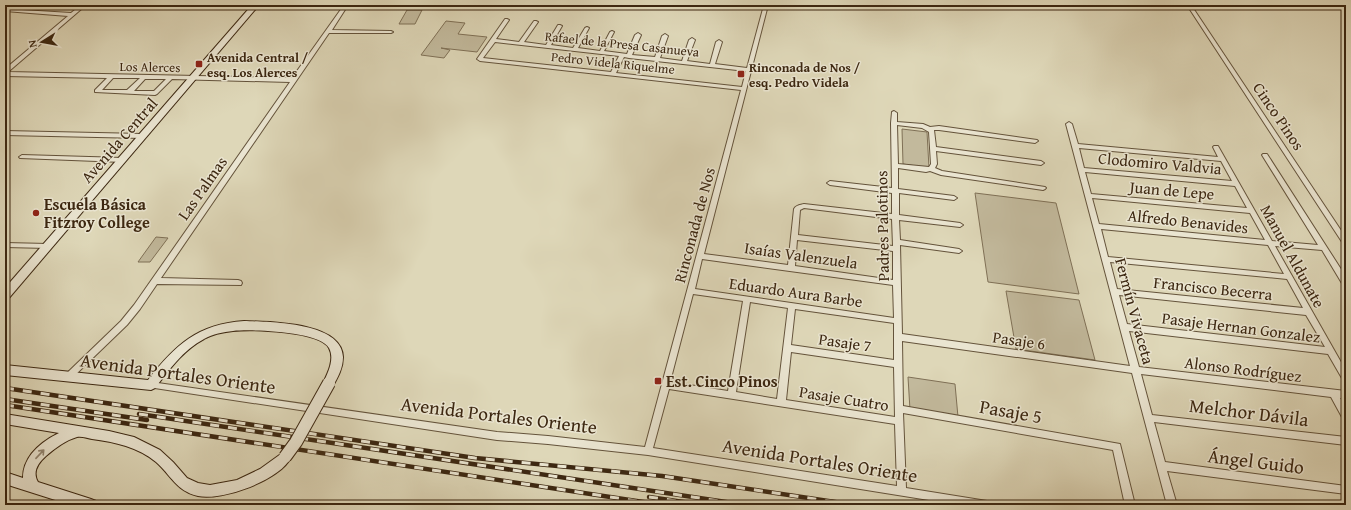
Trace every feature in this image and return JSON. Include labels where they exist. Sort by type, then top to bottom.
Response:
[{"type":"street","points":[[5,73],[84,5]]},
{"type":"street","name":"Avenida Central","points":[[6,292],[48,246],[256,5]]},
{"type":"street","name":"Las Palmas","points":[[69,376],[124,323],[155,281],[346,5]]},
{"type":"street","name":"Rinconada de Nos","points":[[648,451],[766,5]]},
{"type":"street","name":"Cinco Pinos","points":[[1188,5],[1346,243]]},
{"type":"street","points":[[1338,5],[1346,5]]},
{"type":"street","points":[[5,10],[73,15]]},
{"type":"street","points":[[493,40],[507,20]]},
{"type":"street","points":[[521,43],[536,22]]},
{"type":"street","points":[[547,47],[560,26]]},
{"type":"street","points":[[574,50],[587,28]]},
{"type":"street","points":[[328,31],[390,32]]},
{"type":"street","points":[[601,53],[612,32]]},
{"type":"street","points":[[629,56],[638,35]]},
{"type":"street","points":[[657,59],[665,36]]},
{"type":"street","name":"Rafael de la Presa Casanueva","points":[[493,40],[749,70]]},
{"type":"street","name":"Pedro Videla Riquelme","points":[[493,40],[480,59],[744,89]]},
{"type":"street","points":[[684,62],[692,40]]},
{"type":"street","points":[[712,65],[719,42]]},
{"type":"street","points":[[613,74],[622,55]]},
{"type":"street","name":"Los Alerces","points":[[5,73],[143,78],[294,80]]},
{"type":"street","points":[[112,77],[98,91],[156,92],[170,78]]},
{"type":"street","points":[[129,92],[143,78]]},
{"type":"street","name":"Padres Palotinos","points":[[894,113],[899,421],[902,491]]},
{"type":"street","points":[[894,123],[923,126],[930,129],[939,128],[1035,141]]},
{"type":"street","name":"Fermín Vivaceta","points":[[1069,124],[1172,505]]},
{"type":"street","points":[[930,129],[933,132],[934,149],[934,166],[931,169]]},
{"type":"street","points":[[5,133],[143,136]]},
{"type":"street","points":[[1075,146],[1223,159]]},
{"type":"street","name":"Manuel Aldunate","points":[[1216,147],[1346,378]]},
{"type":"street","points":[[934,149],[1041,164]]},
{"type":"street","name":"Cinco Pinos","points":[[1265,155],[1346,283]]},
{"type":"street","points":[[22,157],[122,160]]},
{"type":"street","points":[[895,166],[923,170],[931,169],[941,173],[1043,188]]},
{"type":"street","name":"Clodomiro Valdvia","points":[[1082,170],[1237,184]]},
{"type":"street","points":[[830,183],[954,198]]},
{"type":"street","name":"Juan de Lepe","points":[[1088,196],[1252,211]]},
{"type":"street","points":[[791,268],[797,209],[799,207],[960,225]]},
{"type":"street","name":"Alfredo Benavides","points":[[1097,226],[1324,248]]},
{"type":"street","points":[[795,236],[959,251]]},
{"type":"street","points":[[5,245],[48,246]]},
{"type":"street","name":"Isaías Valenzuela","points":[[700,256],[897,283]]},
{"type":"street","points":[[1106,259],[1289,277]]},
{"type":"street","points":[[155,281],[238,283]]},
{"type":"street","name":"Eduardo Aura Barbe","points":[[691,291],[898,321]]},
{"type":"street","name":"Francisco Becerra","points":[[1115,292],[1309,312]]},
{"type":"street","points":[[731,395],[747,299]]},
{"type":"street","points":[[781,403],[792,306]]},
{"type":"street","points":[[5,420],[113,437],[139,445],[164,461],[186,485],[202,490],[222,490],[244,484],[268,471],[285,457],[296,442],[329,383],[336,367],[337,357],[334,347],[328,339],[318,334],[302,331],[244,326],[215,330],[191,342],[171,359],[151,385]]},
{"type":"street","name":"Pasaje Hernan Gonzalez","points":[[1124,327],[1331,351]]},
{"type":"street","name":"Pasaje 6","points":[[898,338],[1136,370]]},
{"type":"street","name":"Pasaje 7","points":[[787,348],[898,364]]},
{"type":"street","name":"Avenida Portales Oriente","points":[[5,370],[151,385],[497,436],[648,451],[987,505]]},
{"type":"street","name":"Alonso Rodríguez","points":[[1136,370],[1346,396]]},
{"type":"street","name":"Pasaje Cuatro","points":[[666,385],[899,421]]},
{"type":"street","points":[[1334,394],[1346,416]]},
{"type":"street","name":"Pasaje 5","points":[[899,409],[1117,447],[1130,505]]},
{"type":"street","name":"Melchor Dávila","points":[[1149,418],[1346,441]]},
{"type":"street","points":[[34,488],[28,475],[35,459],[53,442],[78,431]]},
{"type":"street","name":"Ángel Guido","points":[[1162,466],[1346,490]]},
{"type":"street","points":[[5,478],[91,505]]},
{"type":"shaded area","points":[[407,10],[422,10],[415,24],[399,24]]},
{"type":"shaded area","points":[[446,21],[465,23],[458,34],[487,37],[477,52],[441,48],[450,50],[444,58],[421,55]]},
{"type":"shaded area","points":[[902,129],[927,132],[929,168],[903,164]]},
{"type":"shaded area","points":[[975,193],[1056,203],[1079,294],[988,282]]},
{"type":"shaded area","points":[[156,237],[168,238],[150,262],[138,262]]},
{"type":"shaded area","points":[[1006,291],[1079,300],[1095,360],[1016,349]]},
{"type":"shaded area","points":[[908,377],[955,384],[958,417],[910,410]]},
{"type":"railway","points":[[5,388],[475,458],[662,476],[855,505]]},
{"type":"railway","points":[[5,399],[147,420]]},
{"type":"railway","points":[[5,405],[663,505]]},
{"type":"railway","points":[[139,414],[746,505]]},
{"type":"railway","points":[[649,497],[704,505]]},
{"type":"place","name":"Avenida Central / esq. Los Alerces","points":[[199,64]]},
{"type":"place","name":"Rinconada de Nos / esq. Pedro Videla","points":[[741,74]]},
{"type":"place","name":"Escuela Básica Fitzroy College","points":[[36,213]]},
{"type":"place","name":"Est. Cinco Pinos","points":[[658,381]]}]
